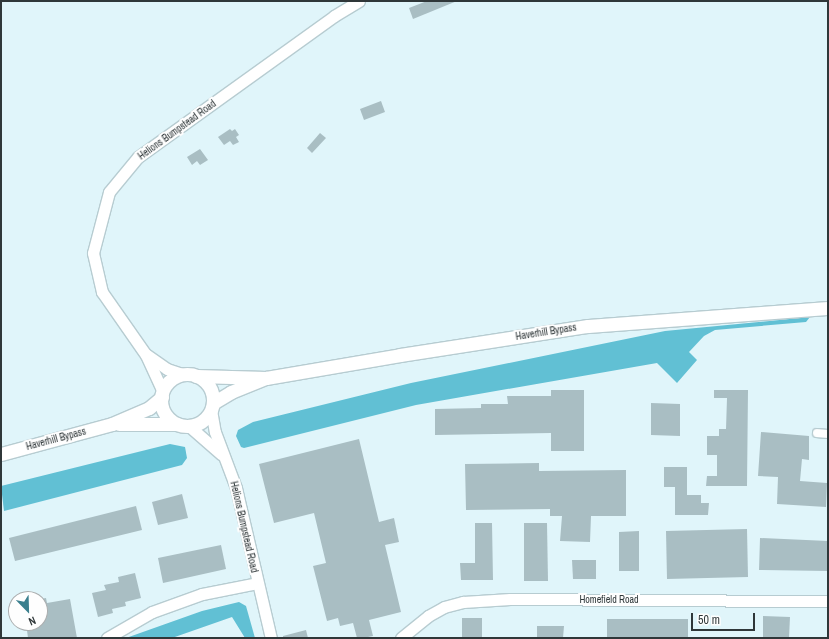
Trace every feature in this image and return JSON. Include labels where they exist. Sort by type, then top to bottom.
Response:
[{"type":"main road","name":"Haverhill Bypass","points":[[190,375],[266,378],[400,355],[588,326],[828,308]]},
{"type":"main road","points":[[190,375],[209,386],[212,406],[202,421],[183,425],[164,410],[162,395],[175,378],[190,375]]},
{"type":"main road","name":"Haverhill Bypass","points":[[212,406],[231,392],[266,378]]},
{"type":"main road","name":"Haverhill Bypass","points":[[1,454],[112,424],[149,408],[162,395]]},
{"type":"main road","name":"Haverhill Bypass","points":[[112,424],[183,425]]},
{"type":"street","name":"Helions Bumpstead Road","points":[[162,395],[146,355],[102,292],[93,253],[109,192],[138,157],[334,16],[359,1]]},
{"type":"street","name":"Helions Bumpstead Road","points":[[146,355],[167,369],[190,375]]},
{"type":"street","name":"Helions Bumpstead Road","points":[[107,638],[152,612],[202,594],[257,583],[236,488],[215,432],[212,406]]},
{"type":"street","name":"Helions Bumpstead Road","points":[[183,425],[223,456]]},
{"type":"street","points":[[817,433],[828,434]]},
{"type":"street","points":[[257,583],[271,638]]},
{"type":"street","name":"Homefield Road","points":[[401,638],[428,616],[444,607],[463,602],[510,599],[828,601]]},
{"type":"shaded area","points":[[810,317],[806,322],[715,330],[704,336],[689,352],[697,360],[677,383],[657,363],[416,405],[244,448],[241,447],[236,436],[238,430],[253,422],[411,383],[665,331]]},
{"type":"shaded area","points":[[170,444],[185,447],[187,458],[182,465],[4,511],[1,486]]},
{"type":"shaded area","points":[[239,602],[246,606],[255,638],[245,638],[232,617],[172,638],[126,638],[202,611]]},
{"type":"building","points":[[427,1],[457,1],[413,19],[409,8]]},
{"type":"building","points":[[381,101],[385,112],[364,120],[360,109]]},
{"type":"building","points":[[230,129],[232,131],[235,129],[239,135],[236,137],[239,142],[233,145],[230,141],[224,145],[218,137]]},
{"type":"building","points":[[320,133],[326,138],[312,153],[307,148]]},
{"type":"building","points":[[200,149],[208,160],[200,165],[197,161],[192,165],[187,157]]},
{"type":"building","points":[[551,390],[584,390],[584,451],[551,451],[551,433],[435,435],[435,409],[481,408],[481,404],[508,404],[507,396],[551,396]]},
{"type":"building","points":[[714,390],[748,390],[747,486],[706,486],[707,476],[717,476],[717,455],[707,455],[707,436],[719,436],[719,429],[726,429],[727,398],[714,398]]},
{"type":"building","points":[[651,403],[680,404],[680,436],[651,435]]},
{"type":"building","points":[[761,432],[809,436],[809,460],[802,459],[800,481],[827,483],[826,507],[777,504],[778,477],[758,476]]},
{"type":"building","points":[[359,439],[379,522],[394,518],[399,542],[385,545],[401,612],[369,620],[373,636],[363,638],[357,638],[353,623],[340,626],[338,618],[327,621],[313,566],[326,563],[314,513],[274,523],[259,464]]},
{"type":"building","points":[[539,463],[539,471],[626,470],[626,516],[591,516],[590,542],[560,541],[562,516],[550,516],[550,509],[466,510],[465,464]]},
{"type":"building","points":[[664,467],[687,467],[687,495],[701,495],[701,503],[709,503],[708,515],[675,515],[675,487],[664,487]]},
{"type":"building","points":[[182,494],[188,518],[158,525],[152,502]]},
{"type":"building","points":[[136,506],[142,530],[15,561],[9,538]]},
{"type":"building","points":[[475,523],[492,523],[493,580],[461,580],[460,563],[475,563]]},
{"type":"building","points":[[524,523],[547,523],[548,581],[524,581]]},
{"type":"building","points":[[747,529],[748,577],[667,579],[666,531]]},
{"type":"building","points":[[639,531],[639,571],[619,571],[619,532]]},
{"type":"building","points":[[760,538],[828,541],[828,571],[759,570]]},
{"type":"building","points":[[221,545],[226,569],[163,583],[158,558]]},
{"type":"building","points":[[572,560],[596,560],[596,579],[573,579]]},
{"type":"building","points":[[135,573],[141,598],[125,602],[126,606],[112,609],[113,613],[98,617],[92,593],[106,590],[104,585],[119,582],[118,577]]},
{"type":"building","points":[[70,599],[77,638],[28,638],[27,631],[48,631],[48,603]]},
{"type":"building","points":[[763,616],[790,617],[789,638],[763,638]]},
{"type":"building","points":[[462,618],[482,618],[482,638],[462,638]]},
{"type":"building","points":[[607,619],[688,619],[688,638],[607,638]]},
{"type":"building","points":[[537,626],[564,626],[563,638],[537,638]]},
{"type":"building","points":[[306,630],[308,638],[283,638],[283,636]]}]
